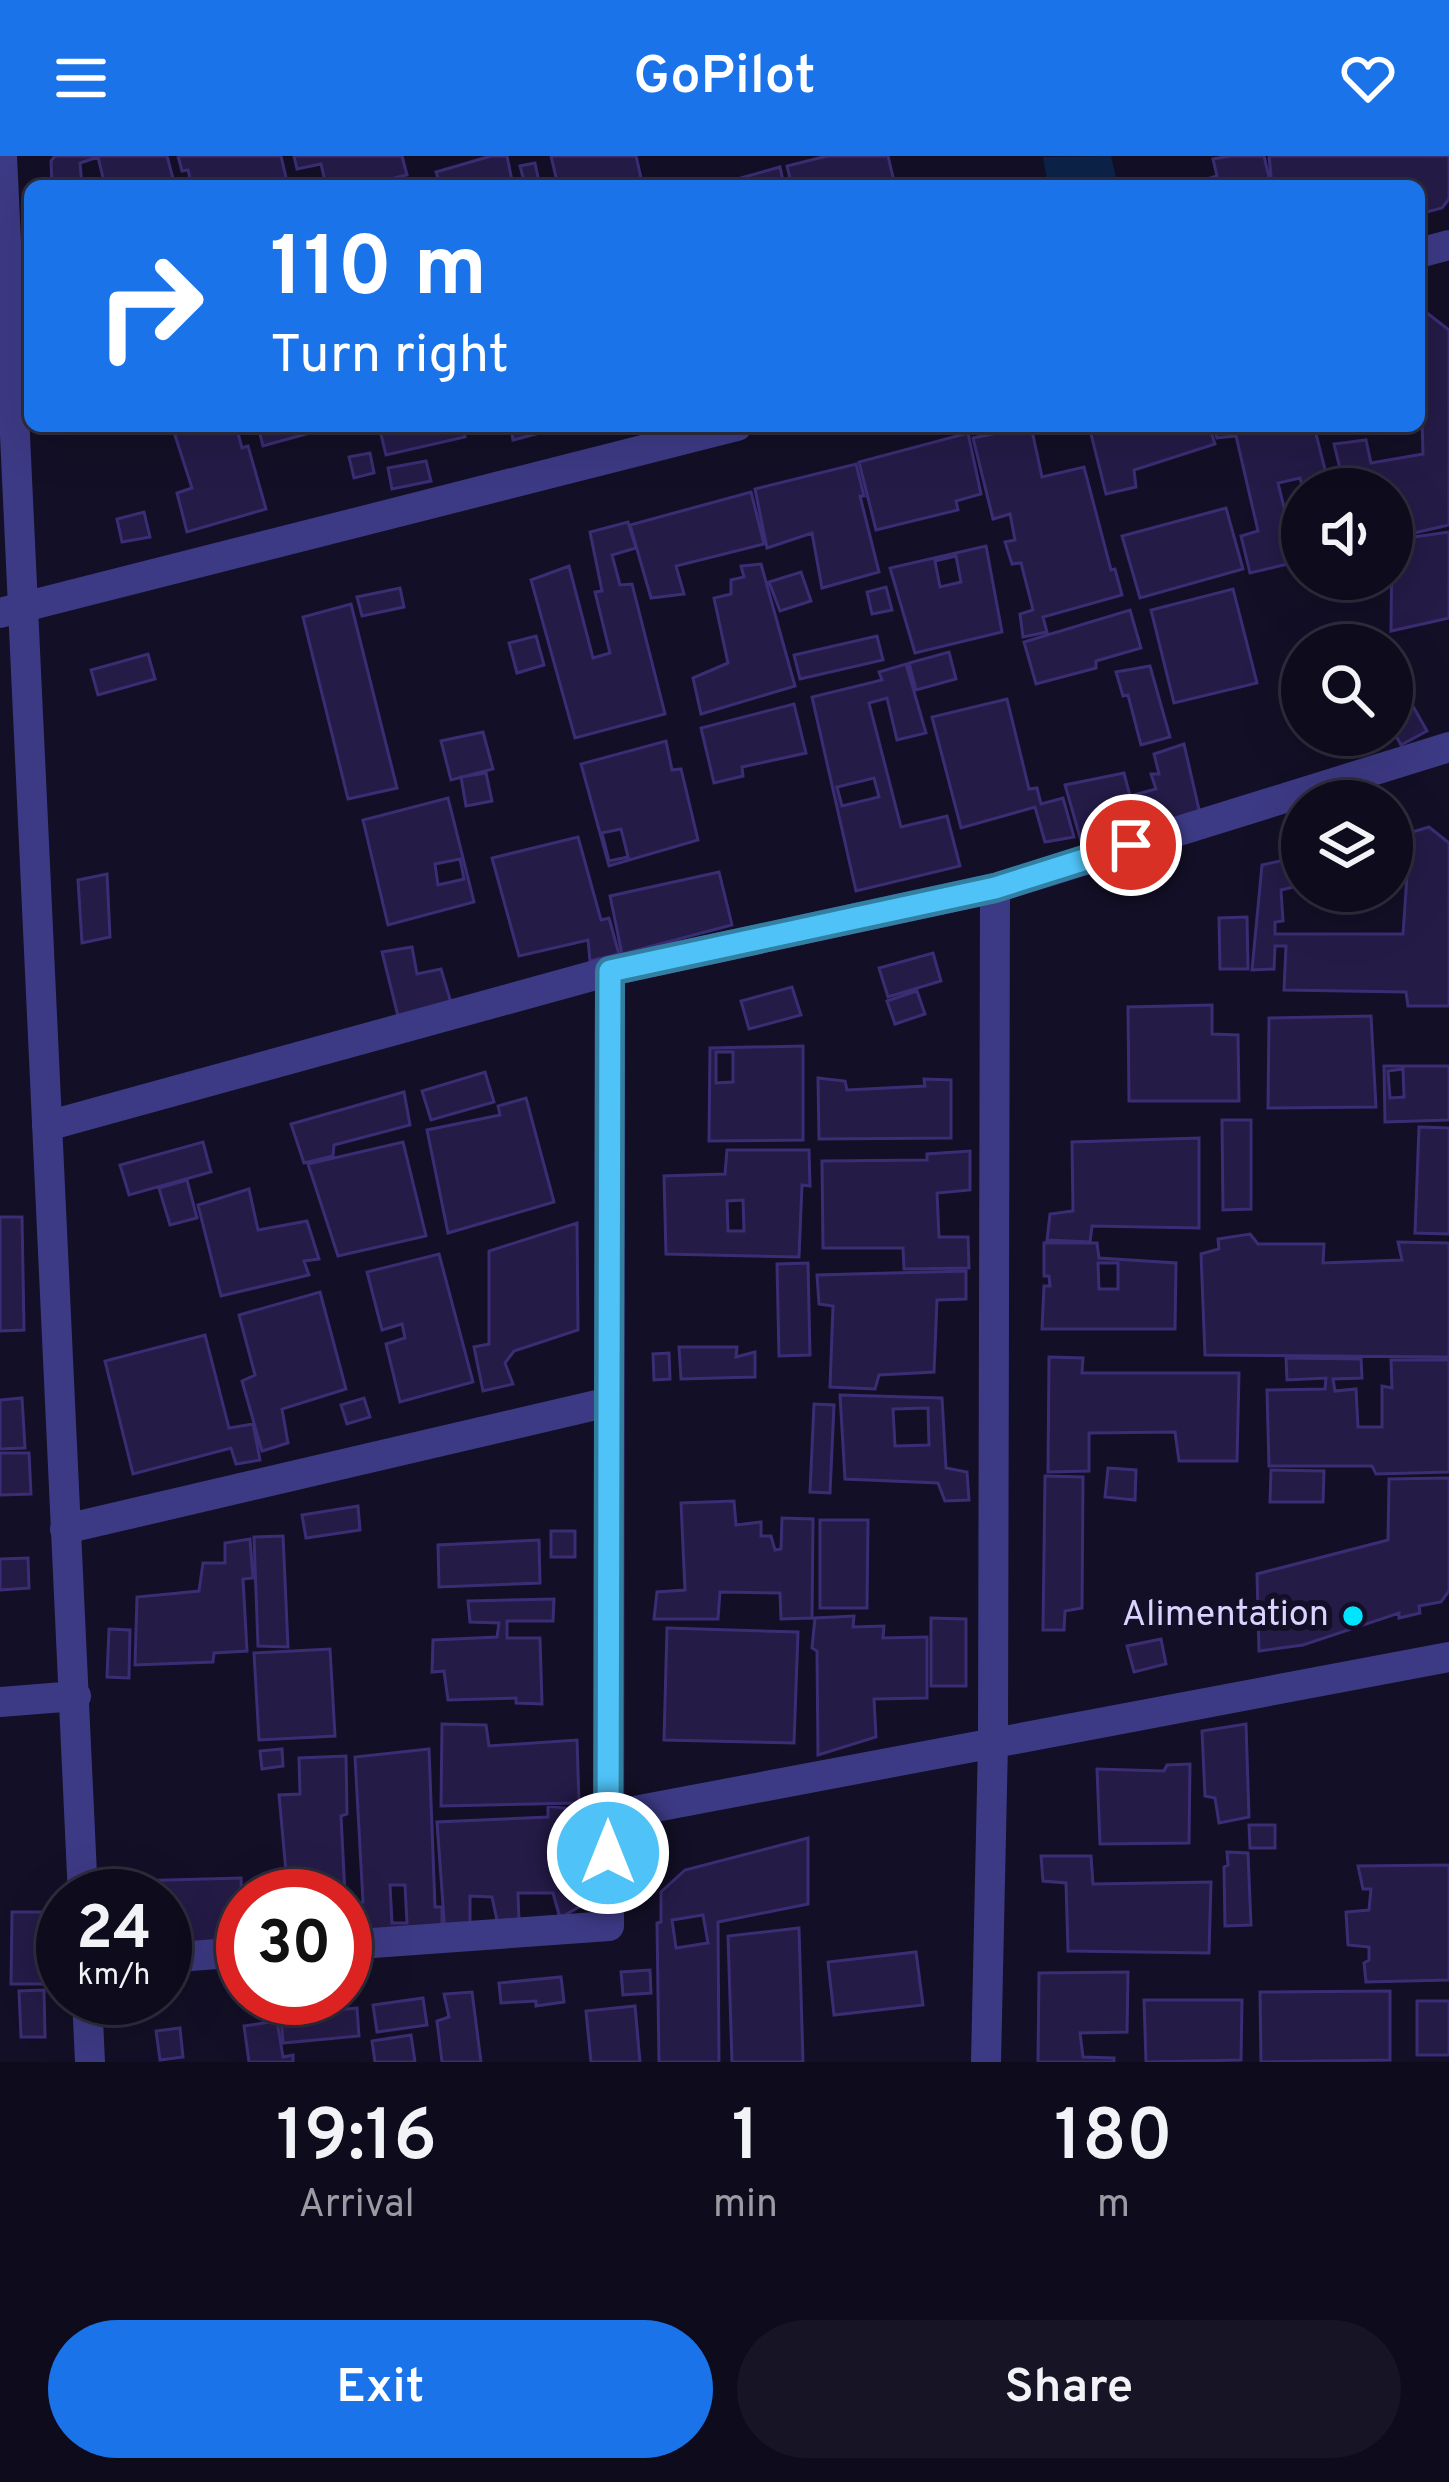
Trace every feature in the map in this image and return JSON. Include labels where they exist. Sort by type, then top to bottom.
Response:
[{"type":"street","points":[[2,156],[12,610],[47,1126],[82,1869]]},
{"type":"street","points":[[12,610],[713,432]]},
{"type":"street","points":[[47,1126],[610,971],[995,888],[1449,747]]},
{"type":"street","points":[[986,2062],[995,888]]},
{"type":"street","points":[[372,1943],[609,1926],[610,971]]},
{"type":"street","points":[[65,1529],[609,1402]]},
{"type":"street","points":[[608,1816],[1449,1658]]},
{"type":"street","points":[[0,1702],[76,1696]]},
{"type":"street","points":[[88,2025],[90,2062]]},
{"type":"water","points":[[1111,156],[1117,180],[1047,180],[1043,157]]},
{"type":"building","points":[[55,156],[167,156],[173,180],[104,180],[98,157],[80,163],[81,180],[52,180]]},
{"type":"building","points":[[178,156],[281,156],[287,180],[190,180],[188,170],[182,171]]},
{"type":"building","points":[[294,156],[402,156],[407,175],[386,180],[325,180],[321,164],[297,169]]},
{"type":"building","points":[[507,156],[512,180],[439,180],[436,172]]},
{"type":"building","points":[[551,156],[636,156],[641,178],[633,180],[557,180]]},
{"type":"building","points":[[827,156],[888,156],[894,180],[790,180],[787,166]]},
{"type":"building","points":[[1264,156],[1270,180],[1203,180],[1217,176],[1213,159]]},
{"type":"building","points":[[1269,156],[1449,156],[1449,199],[1442,208],[1425,212],[1425,180],[1271,180]]},
{"type":"building","points":[[535,163],[539,180],[524,180],[520,166]]},
{"type":"building","points":[[780,167],[783,180],[733,180]]},
{"type":"building","points":[[1427,313],[1449,330],[1449,525],[1413,533],[1413,468],[1340,468],[1334,444],[1366,440],[1371,463],[1423,454]]},
{"type":"building","points":[[174,432],[238,432],[242,448],[248,446],[266,509],[187,532],[177,493],[192,488]]},
{"type":"building","points":[[260,432],[313,432],[263,446]]},
{"type":"building","points":[[380,432],[464,432],[465,437],[386,455]]},
{"type":"building","points":[[512,432],[543,432],[513,440]]},
{"type":"building","points":[[1032,432],[1042,477],[1084,467],[1122,595],[1043,617],[1047,632],[1023,637],[1020,614],[1033,610],[1021,563],[1012,564],[1005,542],[1015,540],[1010,514],[993,519],[973,438]]},
{"type":"building","points":[[1090,432],[1211,432],[1215,444],[1134,470],[1136,487],[1106,494]]},
{"type":"building","points":[[1215,432],[1316,432],[1325,468],[1281,468],[1281,566],[1250,573],[1241,536],[1258,531],[1236,436],[1217,438]]},
{"type":"building","points":[[968,433],[981,494],[956,501],[958,510],[876,530],[859,462]]},
{"type":"building","points":[[370,453],[374,473],[354,478],[349,457]]},
{"type":"building","points":[[426,461],[431,481],[392,489],[388,468]]},
{"type":"building","points":[[856,464],[879,572],[822,588],[812,533],[767,548],[755,489]]},
{"type":"building","points":[[751,492],[764,544],[676,566],[684,594],[651,598],[630,525]]},
{"type":"building","points":[[1226,508],[1243,569],[1140,598],[1122,536]]},
{"type":"building","points":[[144,512],[150,537],[122,542],[117,519]]},
{"type":"building","points":[[628,522],[636,548],[612,555],[620,585],[632,584],[665,714],[575,738],[531,580],[569,566],[593,658],[610,653],[595,592],[602,591],[590,532]]},
{"type":"building","points":[[1449,532],[1449,618],[1413,626],[1391,624],[1391,600],[1413,600],[1413,537]]},
{"type":"building","points":[[986,546],[1002,632],[915,653],[890,568]],"holes":[[[956,556],[961,582],[940,587],[935,561]]]},
{"type":"building","points":[[761,564],[795,686],[701,714],[693,678],[728,663],[714,598],[731,594],[731,580],[744,577],[741,566]]},
{"type":"building","points":[[801,572],[811,601],[780,611],[769,582]]},
{"type":"building","points":[[886,587],[892,610],[872,614],[867,592]]},
{"type":"building","points":[[400,588],[404,607],[362,616],[357,597]]},
{"type":"building","points":[[1233,589],[1257,683],[1174,703],[1151,610]]},
{"type":"building","points":[[351,604],[397,788],[348,799],[303,617]]},
{"type":"building","points":[[1130,610],[1141,648],[1096,661],[1096,668],[1036,684],[1024,642]]},
{"type":"building","points":[[536,636],[544,665],[517,673],[509,643]]},
{"type":"building","points":[[877,636],[883,660],[800,679],[794,655]]},
{"type":"building","points":[[949,652],[956,679],[916,690],[909,663]]},
{"type":"building","points":[[148,654],[155,679],[98,695],[91,670]]},
{"type":"building","points":[[906,664],[926,733],[897,740],[887,698],[869,703],[901,827],[947,816],[960,866],[856,891],[812,697],[882,680],[879,672]],"holes":[[[874,778],[879,797],[842,806],[837,787]]]},
{"type":"building","points":[[1150,666],[1170,737],[1141,745],[1128,695],[1123,696],[1116,672]]},
{"type":"building","points":[[1007,699],[1029,789],[1037,788],[1041,804],[1063,798],[1074,837],[1045,842],[1035,807],[961,828],[932,717]]},
{"type":"building","points":[[794,704],[806,753],[742,767],[743,776],[714,783],[701,728]]},
{"type":"building","points":[[1413,709],[1427,731],[1413,739]]},
{"type":"building","points":[[483,732],[493,769],[451,780],[441,741]]},
{"type":"building","points":[[666,741],[672,770],[681,769],[698,840],[609,866],[581,764]],"holes":[[[621,829],[628,857],[609,861],[602,833]]]},
{"type":"building","points":[[1184,744],[1200,814],[1083,848],[1065,785],[1124,773],[1130,796],[1156,789],[1151,774],[1159,774],[1154,754]]},
{"type":"building","points":[[486,773],[492,801],[466,806],[461,777]]},
{"type":"building","points":[[448,798],[474,902],[388,925],[363,820]],"holes":[[[460,859],[464,879],[438,885],[435,864]]]},
{"type":"building","points":[[1429,827],[1449,843],[1449,1006],[1408,1006],[1406,992],[1284,990],[1286,946],[1275,946],[1274,969],[1252,970],[1262,865],[1281,861],[1283,921],[1275,922],[1275,934],[1403,934],[1405,912],[1413,912],[1413,832]]},
{"type":"building","points":[[578,837],[601,920],[609,918],[619,954],[590,961],[588,940],[519,956],[492,858]]},
{"type":"building","points":[[719,872],[732,925],[622,954],[610,896]]},
{"type":"building","points":[[107,874],[110,937],[82,943],[78,880]]},
{"type":"building","points":[[1247,917],[1248,969],[1220,969],[1219,918]]},
{"type":"building","points":[[412,947],[417,974],[441,969],[452,1006],[399,1020],[382,952]]},
{"type":"building","points":[[933,953],[941,981],[888,997],[879,968]]},
{"type":"building","points":[[792,987],[801,1015],[749,1029],[741,1001]]},
{"type":"building","points":[[917,991],[925,1014],[895,1024],[887,1001]]},
{"type":"building","points":[[1212,1005],[1212,1034],[1238,1035],[1239,1101],[1129,1101],[1128,1007]]},
{"type":"building","points":[[1371,1016],[1376,1107],[1268,1108],[1269,1018]]},
{"type":"building","points":[[803,1046],[803,1140],[709,1141],[710,1048]],"holes":[[[716,1052],[733,1052],[733,1082],[716,1083]]]},
{"type":"building","points":[[1384,1066],[1449,1066],[1449,1120],[1385,1122]],"holes":[[[1403,1069],[1404,1097],[1390,1098],[1388,1071]]]},
{"type":"building","points":[[485,1072],[494,1102],[431,1120],[422,1091]]},
{"type":"building","points":[[818,1078],[845,1081],[847,1090],[951,1080],[951,1138],[819,1139]]},
{"type":"building","points":[[404,1092],[410,1125],[334,1145],[333,1156],[304,1163],[291,1124]]},
{"type":"building","points":[[526,1098],[554,1202],[448,1233],[427,1130],[500,1115],[498,1106]]},
{"type":"building","points":[[1222,1120],[1251,1120],[1251,1209],[1223,1210]]},
{"type":"building","points":[[1419,1127],[1449,1128],[1449,1234],[1415,1233]]},
{"type":"building","points":[[1199,1138],[1199,1228],[1092,1226],[1090,1242],[1047,1240],[1050,1214],[1073,1211],[1072,1142]]},
{"type":"building","points":[[203,1142],[211,1172],[129,1195],[120,1165]]},
{"type":"building","points":[[403,1142],[426,1236],[338,1256],[308,1164]]},
{"type":"building","points":[[727,1150],[809,1150],[810,1186],[802,1185],[799,1257],[666,1254],[664,1176],[725,1174]],"holes":[[[743,1200],[744,1231],[728,1231],[727,1201]]]},
{"type":"building","points":[[970,1151],[970,1190],[937,1193],[939,1237],[968,1237],[969,1268],[904,1269],[903,1248],[823,1248],[822,1161],[927,1160],[927,1154]]},
{"type":"building","points":[[187,1180],[197,1218],[170,1225],[159,1188]]},
{"type":"building","points":[[249,1189],[258,1230],[307,1221],[319,1259],[304,1261],[309,1275],[221,1296],[198,1205]]},
{"type":"building","points":[[0,1217],[22,1217],[24,1330],[0,1331]]},
{"type":"building","points":[[577,1223],[578,1330],[514,1351],[505,1363],[513,1384],[483,1391],[474,1347],[489,1344],[489,1251]]},
{"type":"building","points":[[1250,1234],[1258,1244],[1324,1244],[1323,1263],[1402,1260],[1398,1242],[1449,1243],[1449,1357],[1205,1355],[1201,1254],[1219,1249],[1218,1239]]},
{"type":"building","points":[[1044,1243],[1097,1243],[1099,1258],[1176,1263],[1175,1329],[1042,1329],[1044,1286],[1050,1286],[1049,1276],[1044,1276]],"holes":[[[1098,1263],[1118,1263],[1118,1289],[1099,1289]]]},
{"type":"building","points":[[439,1254],[473,1382],[400,1402],[386,1344],[405,1338],[402,1324],[382,1330],[367,1272]]},
{"type":"building","points":[[808,1263],[810,1355],[779,1356],[777,1264]]},
{"type":"building","points":[[966,1271],[966,1299],[937,1300],[934,1372],[879,1375],[875,1389],[830,1387],[833,1306],[819,1304],[817,1275]]},
{"type":"building","points":[[320,1292],[346,1389],[282,1409],[288,1443],[262,1451],[242,1381],[255,1375],[239,1315]]},
{"type":"building","points":[[205,1335],[229,1428],[253,1424],[260,1460],[236,1464],[231,1448],[133,1474],[105,1361]]},
{"type":"building","points":[[679,1347],[737,1347],[736,1357],[755,1352],[755,1377],[681,1379]]},
{"type":"building","points":[[669,1353],[670,1379],[654,1380],[653,1354]]},
{"type":"building","points":[[1049,1357],[1083,1358],[1082,1373],[1239,1373],[1237,1461],[1179,1461],[1175,1432],[1089,1433],[1089,1471],[1048,1472]]},
{"type":"building","points":[[1286,1358],[1361,1359],[1362,1378],[1333,1379],[1335,1391],[1356,1389],[1358,1427],[1382,1427],[1382,1386],[1392,1388],[1391,1360],[1449,1360],[1449,1472],[1376,1474],[1372,1466],[1269,1466],[1267,1390],[1325,1389],[1326,1378],[1287,1380]]},
{"type":"building","points":[[840,1395],[942,1398],[946,1468],[967,1472],[969,1500],[945,1501],[938,1483],[845,1479]],"holes":[[[928,1408],[929,1445],[895,1446],[893,1409]]]},
{"type":"building","points":[[22,1398],[25,1448],[0,1449],[0,1400]]},
{"type":"building","points":[[364,1398],[370,1417],[347,1424],[341,1405]]},
{"type":"building","points":[[814,1404],[834,1405],[830,1493],[810,1492]]},
{"type":"building","points":[[0,1453],[29,1453],[31,1494],[0,1495]]},
{"type":"building","points":[[1108,1468],[1136,1470],[1135,1500],[1105,1497]]},
{"type":"building","points":[[1271,1470],[1324,1471],[1323,1502],[1270,1502]]},
{"type":"building","points":[[1045,1476],[1083,1477],[1082,1608],[1065,1611],[1064,1630],[1043,1630]]},
{"type":"building","points":[[1449,1478],[1449,1591],[1441,1602],[1419,1606],[1420,1613],[1399,1618],[1399,1613],[1303,1645],[1259,1651],[1257,1574],[1388,1540],[1389,1479]]},
{"type":"building","points":[[734,1501],[736,1525],[761,1522],[761,1536],[771,1536],[775,1550],[781,1549],[782,1518],[813,1519],[812,1618],[781,1619],[780,1593],[720,1592],[718,1619],[654,1619],[657,1592],[685,1590],[681,1503]]},
{"type":"building","points":[[358,1506],[360,1530],[306,1538],[302,1515]]},
{"type":"building","points":[[820,1520],[868,1520],[867,1608],[820,1608]]},
{"type":"building","points":[[551,1531],[575,1531],[575,1557],[551,1557]]},
{"type":"building","points":[[283,1536],[288,1647],[258,1646],[254,1537]]},
{"type":"building","points":[[250,1539],[253,1578],[243,1579],[247,1651],[214,1653],[213,1662],[135,1665],[137,1597],[199,1591],[203,1563],[225,1563],[225,1543]]},
{"type":"building","points":[[539,1540],[540,1583],[439,1587],[438,1545]]},
{"type":"building","points":[[28,1558],[29,1588],[0,1590],[0,1559]]},
{"type":"building","points":[[554,1599],[553,1621],[507,1621],[507,1638],[540,1638],[542,1704],[516,1703],[516,1698],[448,1700],[444,1671],[432,1672],[433,1640],[497,1637],[499,1623],[470,1622],[468,1601]]},
{"type":"building","points":[[854,1616],[853,1627],[884,1626],[883,1638],[927,1637],[927,1698],[874,1699],[876,1737],[818,1755],[817,1651],[812,1648],[815,1618]]},
{"type":"building","points":[[931,1618],[966,1619],[966,1686],[931,1686]]},
{"type":"building","points":[[667,1628],[798,1632],[794,1743],[664,1740]]},
{"type":"building","points":[[109,1629],[130,1630],[129,1678],[107,1677]]},
{"type":"building","points":[[1161,1639],[1166,1664],[1134,1672],[1127,1646]]},
{"type":"building","points":[[330,1649],[335,1736],[259,1740],[254,1653]]},
{"type":"building","points":[[442,1724],[486,1725],[489,1746],[577,1740],[579,1803],[441,1806]]},
{"type":"building","points":[[1246,1724],[1249,1817],[1219,1823],[1215,1798],[1205,1796],[1202,1731]]},
{"type":"building","points":[[282,1749],[283,1766],[262,1769],[260,1751]]},
{"type":"building","points":[[429,1749],[435,1907],[442,1907],[442,1934],[372,1940],[372,1869],[361,1869],[355,1757]],"holes":[[[390,1885],[405,1885],[407,1923],[392,1923]]]},
{"type":"building","points":[[346,1756],[347,1814],[341,1816],[344,1869],[286,1869],[279,1795],[300,1794],[299,1758]]},
{"type":"building","points":[[1190,1764],[1189,1843],[1100,1844],[1097,1769],[1164,1771],[1167,1765]]},
{"type":"building","points":[[548,1806],[579,1810],[579,1907],[560,1918],[553,1893],[518,1893],[519,1922],[498,1925],[492,1897],[470,1896],[470,1928],[445,1933],[437,1822],[548,1817]]},
{"type":"building","points":[[1249,1825],[1275,1825],[1275,1848],[1250,1848]]},
{"type":"building","points":[[808,1838],[808,1904],[718,1922],[719,2062],[659,2062],[657,1923],[661,1922],[661,1892],[685,1870]],"holes":[[[703,1915],[708,1943],[676,1948],[672,1920]]]},
{"type":"building","points":[[1227,1852],[1248,1853],[1251,1925],[1225,1926]]},
{"type":"building","points":[[1041,1856],[1091,1856],[1093,1884],[1211,1882],[1209,1953],[1068,1951],[1066,1883],[1043,1881]]},
{"type":"building","points":[[1449,1865],[1449,1980],[1366,1982],[1364,1963],[1369,1960],[1369,1947],[1348,1945],[1346,1912],[1369,1910],[1371,1889],[1363,1889],[1358,1866]]},
{"type":"building","points":[[192,1879],[216,1879],[216,1946],[192,1946]]},
{"type":"building","points":[[12,1912],[36,1912],[36,1984],[11,1984]]},
{"type":"building","points":[[799,1928],[803,2062],[732,2062],[728,1936]]},
{"type":"building","points":[[916,1952],[923,2005],[834,2015],[828,1962]]},
{"type":"building","points":[[650,1970],[651,1993],[623,1995],[621,1972]]},
{"type":"building","points":[[1128,1972],[1127,2032],[1080,2033],[1083,2057],[1114,2058],[1114,2062],[1038,2062],[1039,1973]]},
{"type":"building","points":[[561,1977],[564,2002],[501,2003],[499,1983]]},
{"type":"building","points":[[36,1990],[36,2025],[45,2025],[45,2037],[21,2037],[19,1991]]},
{"type":"building","points":[[1390,1991],[1390,2060],[1261,2062],[1260,1992]]},
{"type":"building","points":[[472,1992],[481,2062],[442,2062],[437,2021],[449,2017],[444,1994]]},
{"type":"building","points":[[423,1998],[427,2025],[377,2032],[373,2005]]},
{"type":"building","points":[[1144,2000],[1242,2000],[1241,2060],[1146,2062]]},
{"type":"building","points":[[1417,2001],[1449,2001],[1449,2055],[1417,2055]]},
{"type":"building","points":[[635,2006],[640,2062],[591,2062],[586,2011]]},
{"type":"building","points":[[278,2025],[283,2057],[293,2055],[293,2062],[249,2062],[244,2026]]},
{"type":"building","points":[[282,2025],[358,2025],[359,2036],[283,2043]]},
{"type":"building","points":[[180,2028],[183,2057],[160,2060],[156,2031]]},
{"type":"building","points":[[411,2035],[415,2062],[375,2062],[372,2041]]},
{"type":"place","name":"Alimentation","points":[[1353,1616]]},
{"type":"route","points":[[608,1853],[610,971],[995,888],[1131,845]]}]
